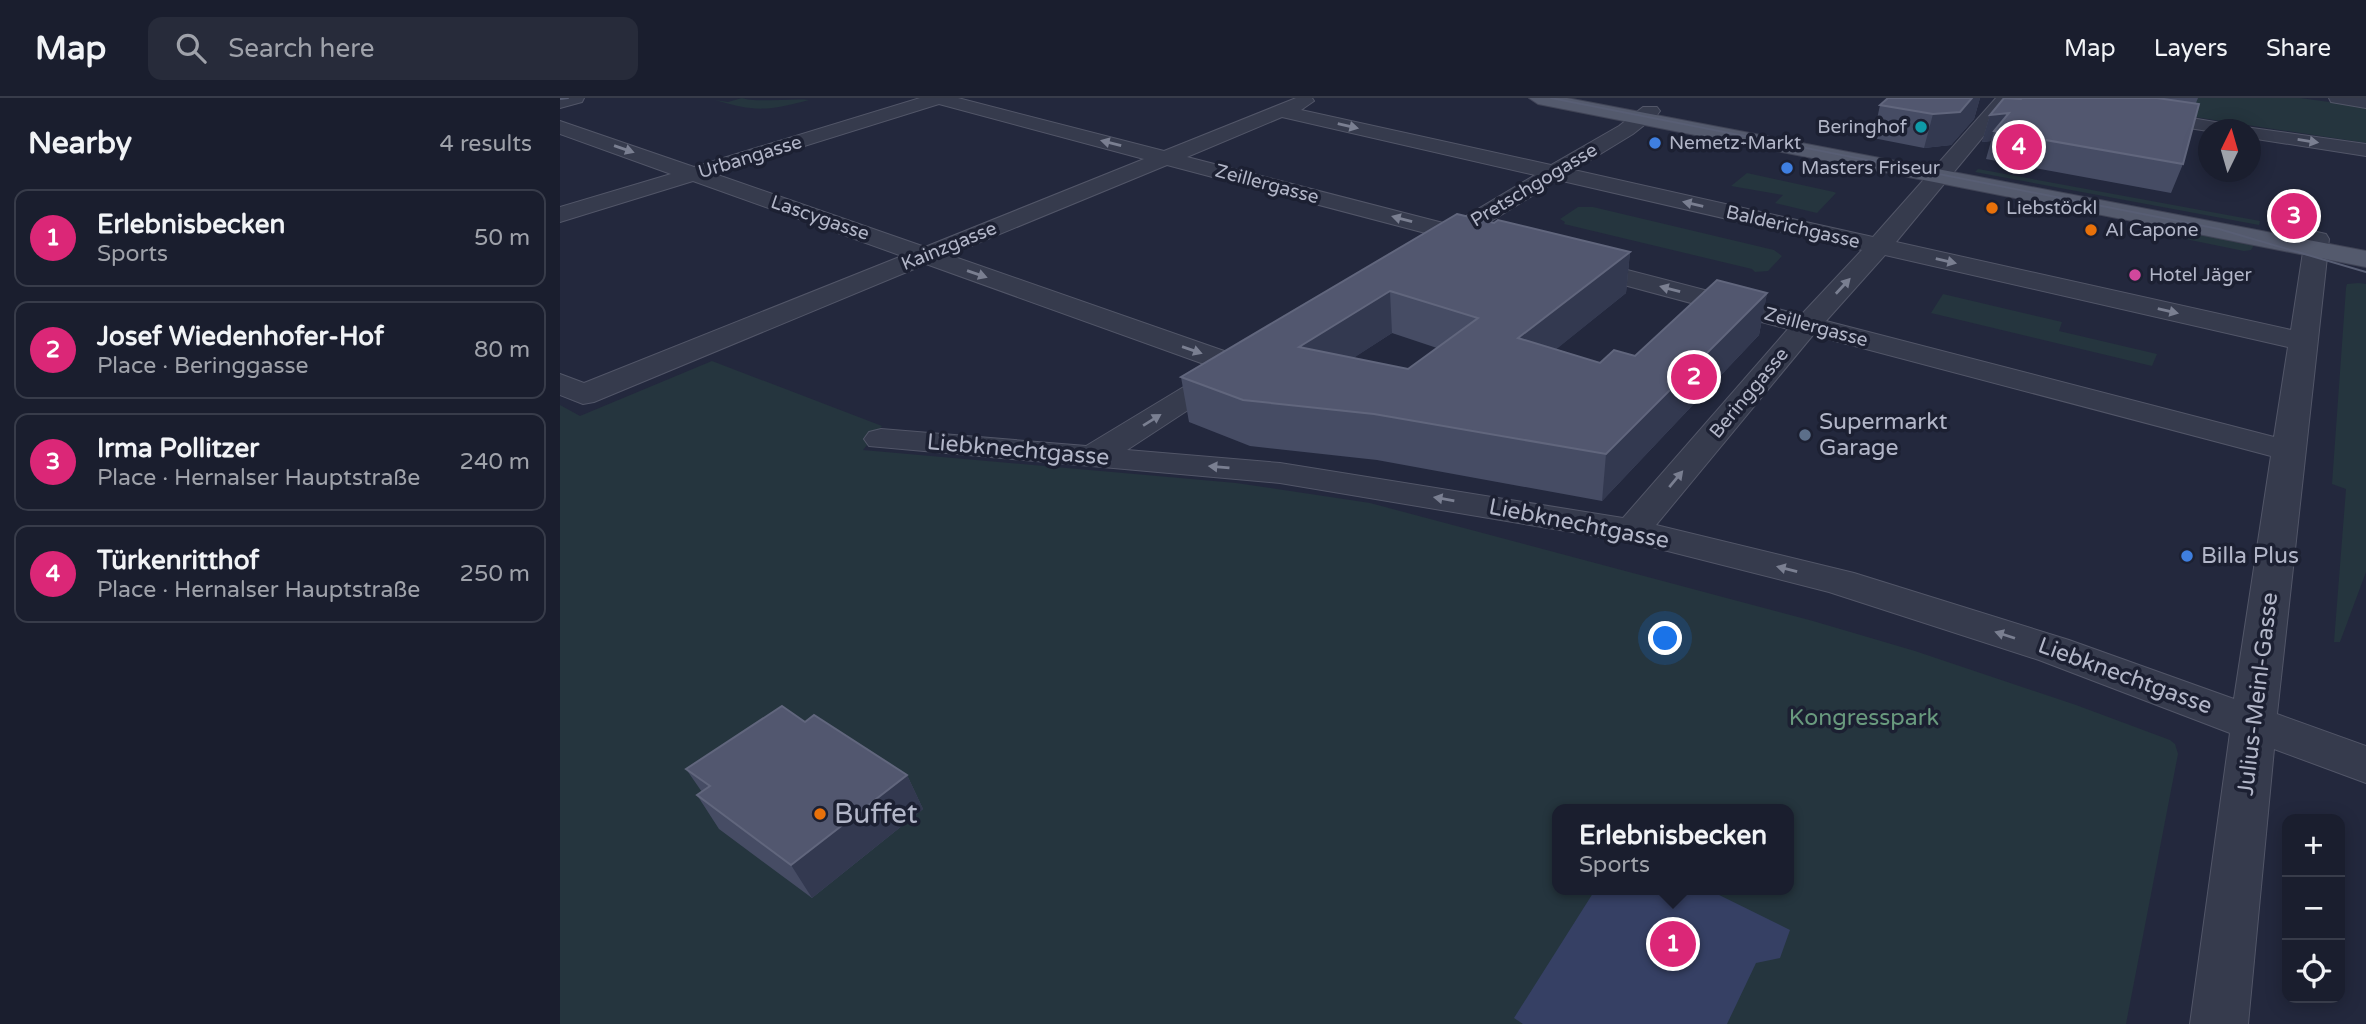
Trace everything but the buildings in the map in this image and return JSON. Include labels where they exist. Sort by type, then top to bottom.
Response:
[{"type":"main road","points":[[1538,98],[1938,177],[2317,244],[2366,248]]},
{"type":"main road","points":[[1584,98],[1641,118]]},
{"type":"main road","points":[[2317,244],[2366,258]]},
{"type":"street","points":[[560,102],[575,98]]},
{"type":"street","name":"Zeillergasse","points":[[938,98],[1506,247]]},
{"type":"street","name":"Urbangasse","points":[[560,215],[938,98]]},
{"type":"street","name":"Kainzgasse","points":[[572,389],[926,256],[1314,98]]},
{"type":"street","name":"Beringgasse","points":[[1632,531],[1807,325],[2006,98]]},
{"type":"street","points":[[2036,98],[2198,124]]},
{"type":"street","points":[[2339,98],[2366,102]]},
{"type":"street","name":"Balderichgasse","points":[[1281,111],[2304,342]]},
{"type":"street","name":"Pretschgogasse","points":[[1423,252],[1641,118]]},
{"type":"street","name":"Lascygasse","points":[[560,127],[926,256],[1250,359],[1094,456]]},
{"type":"street","points":[[2261,134],[2366,149]]},
{"type":"street","name":"Julius-Meinl-Gasse","points":[[2220,1024],[2253,724],[2317,244]]},
{"type":"street","name":"Zeillergasse","points":[[1558,260],[2290,451]]},
{"type":"street","name":"Liebknechtgasse","points":[[881,439],[1280,473],[1632,531],[1840,582],[2054,650],[2366,765]]},
{"type":"green space","points":[[742,98],[809,100],[762,109],[715,100],[728,102]]},
{"type":"green space","points":[[2070,98],[2300,98],[2366,107],[2366,143],[2261,127],[2261,119],[2208,119]]},
{"type":"green space","points":[[1978,169],[2260,221],[2259,225],[1975,172]]},
{"type":"green space","points":[[1747,173],[1836,193],[1817,213],[1775,203],[1783,195],[1731,186]]},
{"type":"green space","points":[[1578,207],[1593,207],[1774,250],[1782,256],[1768,271],[1755,272],[1752,269],[1564,224],[1560,219]]},
{"type":"green space","points":[[2166,227],[2256,242],[2251,250],[2244,251],[2151,232]]},
{"type":"green space","points":[[2347,284],[2366,284],[2366,572],[2340,642],[2334,642],[2346,489],[2332,484],[2346,288]]},
{"type":"green space","points":[[1943,294],[2062,322],[2059,331],[2157,354],[2152,366],[1931,313]]},
{"type":"green space","name":"Kongresspark","points":[[712,361],[882,426],[863,450],[1236,483],[1370,503],[1813,621],[1915,651],[2170,740],[2175,744],[2178,754],[2126,1024],[560,1024],[560,405],[580,416]]},
{"type":"water","points":[[1592,895],[1719,895],[1790,930],[1780,958],[1756,963],[1727,1024],[1523,1024],[1514,1018]]},
{"type":"tram line","points":[[560,99],[568,98]]},
{"type":"tram line","points":[[1551,98],[2219,229],[2366,272]]},
{"type":"place","name":"Beringhof","points":[[1921,127]]},
{"type":"place","name":"Nemetz-Markt","points":[[1655,143]]},
{"type":"place","name":"Türkenritthof","points":[[2019,147]]},
{"type":"place","name":"Masters Friseur","points":[[1787,168]]},
{"type":"place","name":"Liebstöckl","points":[[1992,208]]},
{"type":"place","name":"Irma Pollitzer","points":[[2294,216]]},
{"type":"place","name":"Al Capone","points":[[2091,230]]},
{"type":"place","name":"Hotel Jäger","points":[[2135,275]]},
{"type":"place","name":"Josef Wiedenhofer-Hof","points":[[1694,377]]},
{"type":"place","name":"Supermarkt Garage","points":[[1805,435]]},
{"type":"place","name":"Billa Plus","points":[[2187,556]]},
{"type":"place","name":"Buffet","points":[[820,814]]},
{"type":"place","name":"Erlebnisbecken","points":[[1673,944]]}]
